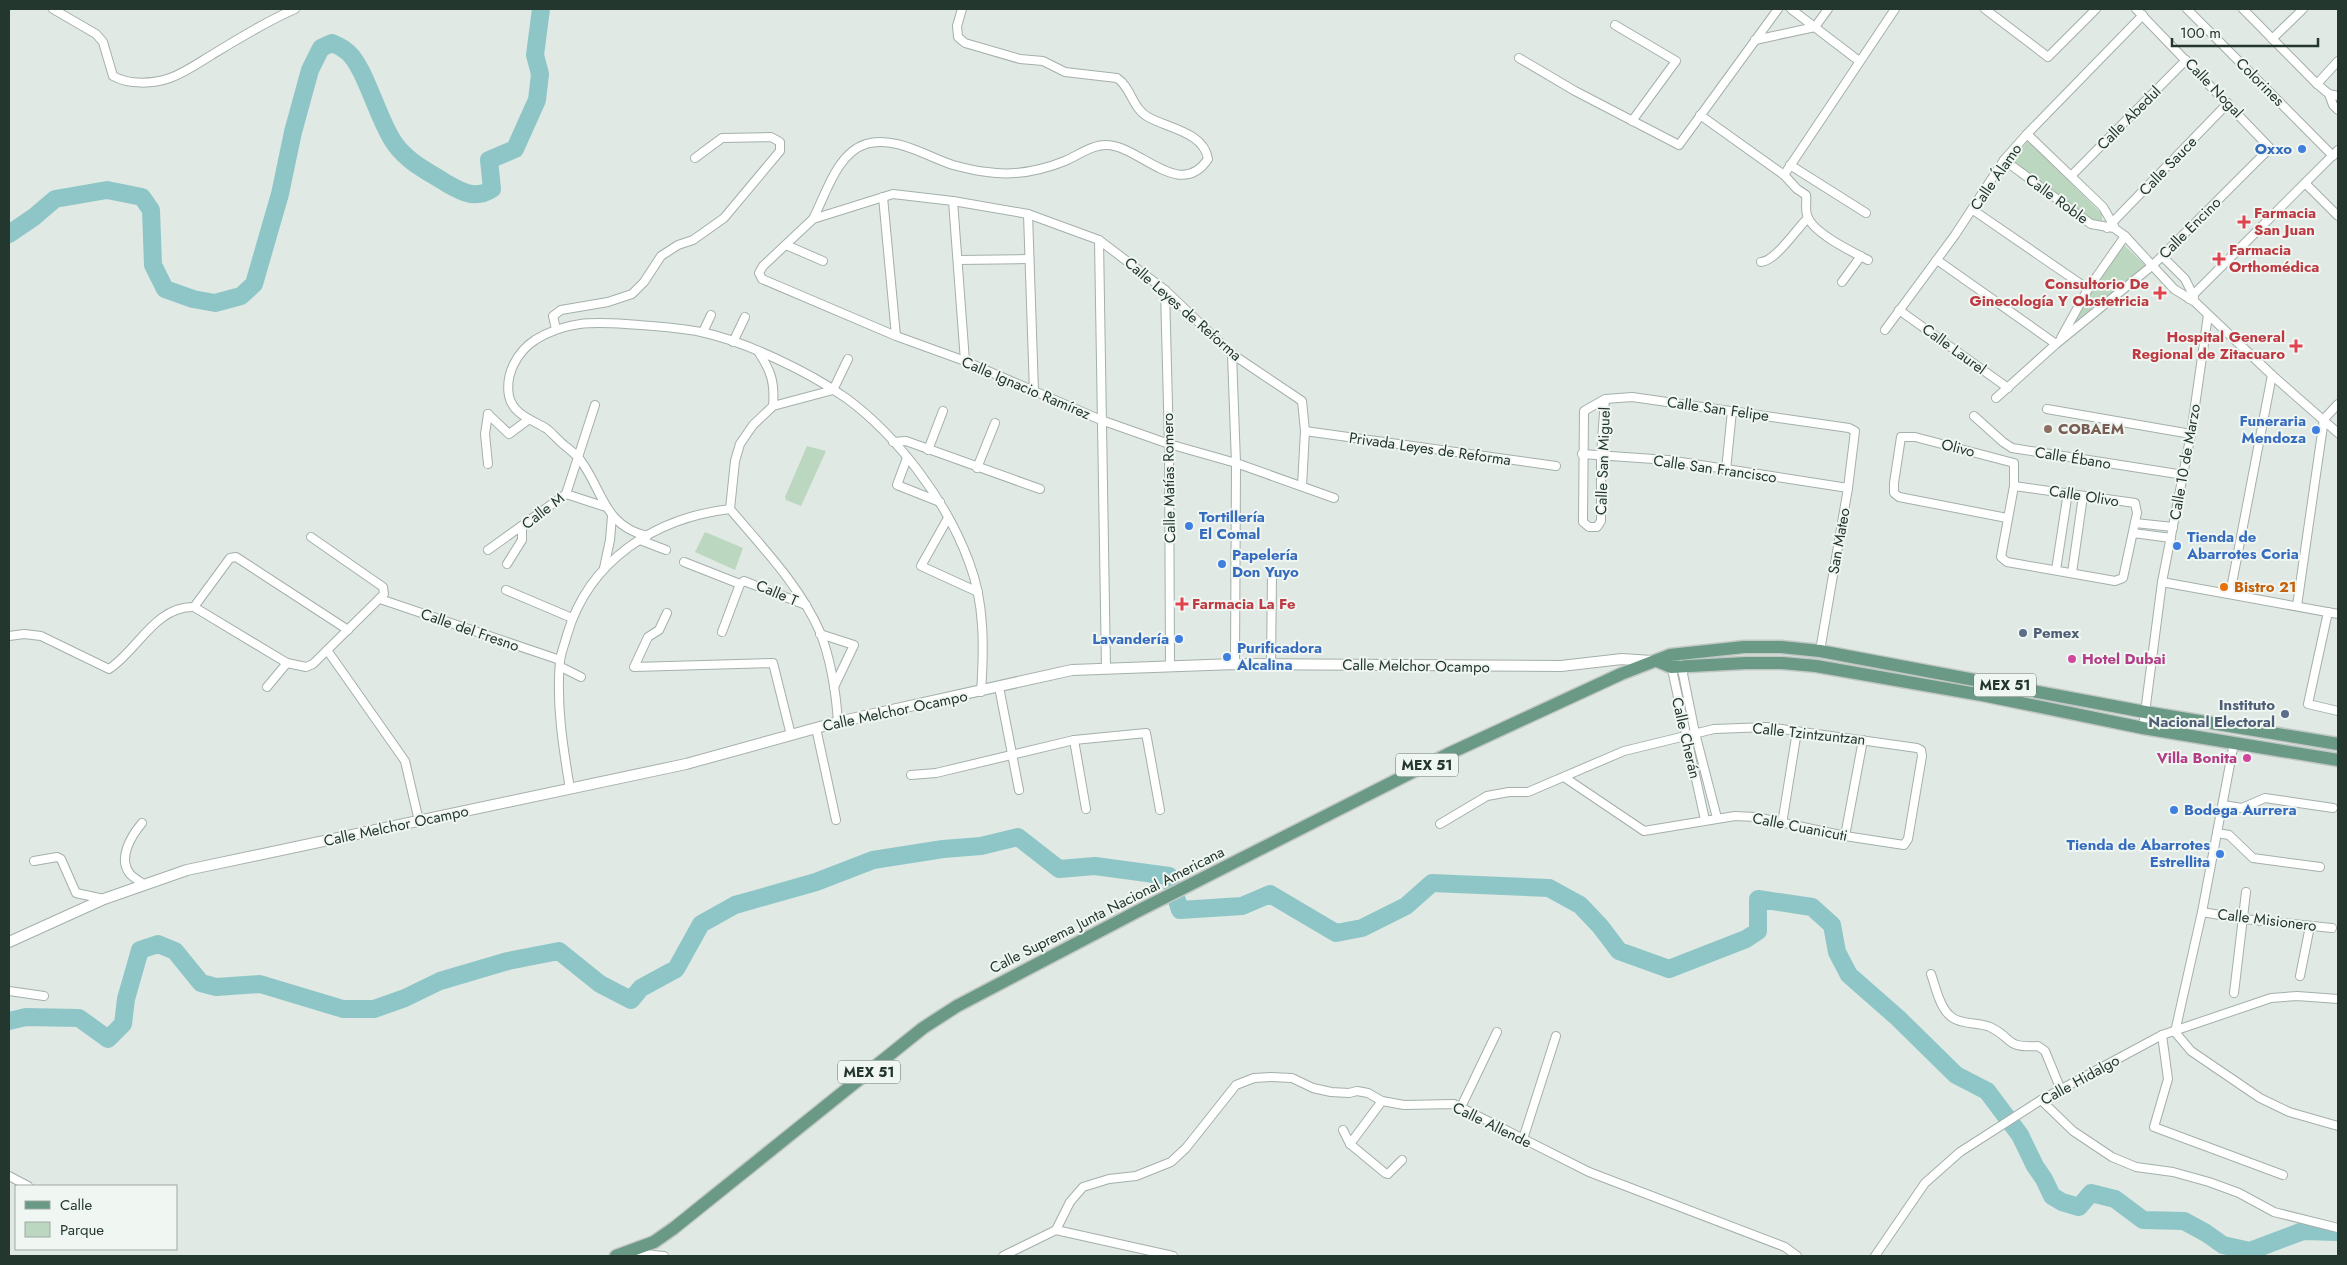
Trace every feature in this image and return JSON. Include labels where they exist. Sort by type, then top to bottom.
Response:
[{"type":"main road","name":"MEX 51","points":[[1675,661],[1744,647],[1781,647],[1820,651],[2146,712],[2338,744]]},
{"type":"main road","name":"MEX 51","points":[[1655,662],[1782,663],[1816,666],[1982,694],[2143,728],[2338,760]]},
{"type":"main road","name":"Calle Suprema Junta Nacional Americana","points":[[616,1256],[654,1242],[674,1228],[923,1028],[957,1006],[1138,911],[1448,754],[1580,692],[1655,662]]},
{"type":"street","points":[[53,9],[96,34],[103,42],[113,76],[121,80],[144,83],[169,79],[261,26],[295,9]]},
{"type":"street","points":[[813,219],[843,161],[854,149],[868,143],[891,142],[955,166],[988,172],[1021,174],[1054,165],[1106,144],[1118,147],[1162,170],[1184,176],[1198,172],[1208,159],[1207,152],[1187,133],[1162,124],[1145,115],[1135,104],[1124,83],[1117,78],[1065,72],[1043,61],[1020,59],[965,43],[958,37],[957,26],[962,9]]},
{"type":"street","points":[[1519,58],[1632,122],[1679,145],[1778,9]]},
{"type":"street","points":[[1792,9],[1860,61]]},
{"type":"street","points":[[1754,40],[1815,27],[1828,9]]},
{"type":"street","points":[[1784,175],[1895,9]]},
{"type":"street","points":[[1985,9],[2048,57],[2096,9]]},
{"type":"street","name":"Calle Nogal","points":[[2136,9],[2269,147]]},
{"type":"street","name":"Colorines","points":[[2187,9],[2336,153]]},
{"type":"street","points":[[2243,9],[2317,84],[2329,94],[2338,96]]},
{"type":"street","points":[[2272,39],[2303,9]]},
{"type":"street","name":"Calle Álamo","points":[[1885,330],[1972,210],[2004,160],[2143,15]]},
{"type":"street","points":[[1616,25],[1676,61],[1632,122]]},
{"type":"street","name":"Calle Abedul","points":[[2071,176],[2186,60]]},
{"type":"street","points":[[2317,84],[2338,61]]},
{"type":"street","points":[[2329,94],[2333,105],[2338,110]]},
{"type":"street","name":"Calle Sauce","points":[[2111,226],[2228,103]]},
{"type":"street","points":[[1700,115],[1784,175],[1796,190],[1806,195],[1808,218],[1815,226],[1841,246],[1864,258],[1842,282]]},
{"type":"street","name":"Calle Roble","points":[[2027,134],[2103,207],[2111,226]]},
{"type":"street","points":[[556,329],[554,316],[561,310],[608,302],[632,294],[644,282],[661,256],[678,245],[692,240],[724,218],[780,150],[780,142],[771,138],[722,138],[695,158]]},
{"type":"street","name":"Calle Encino","points":[[1996,398],[2162,256],[2265,154],[2269,147]]},
{"type":"street","points":[[2192,298],[2336,153]]},
{"type":"street","name":"Calle Roble","points":[[2004,160],[2091,224],[2111,226],[2125,236],[2174,289],[2192,298]]},
{"type":"street","points":[[1790,165],[1866,213]]},
{"type":"street","points":[[2305,183],[2338,216]]},
{"type":"street","name":"Calle Leyes de Reforma","points":[[759,273],[813,219],[893,194],[953,201],[1028,214],[1099,240],[1165,290],[1232,354],[1302,401],[1304,431]]},
{"type":"street","points":[[882,197],[896,336]]},
{"type":"street","points":[[953,201],[965,361]]},
{"type":"street","points":[[1972,210],[2088,289]]},
{"type":"street","points":[[1028,214],[1028,259],[1034,392]]},
{"type":"street","points":[[1761,262],[1765,262],[1780,249],[1808,218]]},
{"type":"street","name":"Calle Encino","points":[[2058,343],[2088,289],[2125,236]]},
{"type":"street","points":[[1099,240],[1106,669]]},
{"type":"street","points":[[786,245],[823,262]]},
{"type":"street","points":[[2162,256],[2185,279],[2192,298],[2208,315],[2338,433]]},
{"type":"street","points":[[958,260],[1028,259]]},
{"type":"street","points":[[1936,260],[2058,343]]},
{"type":"street","name":"Calle Ignacio Ramírez","points":[[759,273],[762,279],[896,336],[965,361],[1101,420],[1169,444],[1236,463],[1334,498]]},
{"type":"street","name":"Calle Matías Romero","points":[[1165,290],[1169,444],[1170,666]]},
{"type":"street","name":"Calle Laurel","points":[[1899,310],[2008,388]]},
{"type":"street","points":[[703,332],[711,315]]},
{"type":"street","name":"Calle 10 de Marzo","points":[[2143,728],[2162,582],[2184,475],[2208,315]]},
{"type":"street","points":[[733,342],[745,317]]},
{"type":"street","points":[[666,550],[625,528],[612,516],[578,457],[546,429],[528,420],[513,406],[509,395],[512,368],[528,344],[556,329],[574,324],[600,321],[664,326],[703,332],[758,351],[780,360],[833,390],[875,423],[893,442],[940,502],[948,518],[969,561],[978,592],[983,662],[981,692]]},
{"type":"street","points":[[758,351],[770,369],[774,390],[773,406]]},
{"type":"street","points":[[1232,354],[1236,463],[1234,664]]},
{"type":"street","points":[[838,722],[834,687],[820,634],[806,605],[765,550],[730,509],[735,461],[740,444],[753,425],[773,406],[833,390],[848,359]]},
{"type":"street","points":[[2230,594],[2272,375]]},
{"type":"street","name":"Calle San Felipe","points":[[1582,454],[1584,411],[1605,399],[1632,397],[1849,428],[1855,431]]},
{"type":"street","name":"Calle San Miguel","points":[[1582,454],[1583,522],[1589,527],[1601,524],[1601,455],[1605,399]]},
{"type":"street","points":[[2297,606],[2324,419],[2338,404]]},
{"type":"street","name":"Calle M","points":[[488,550],[522,528],[566,494],[594,405]]},
{"type":"street","points":[[2047,409],[2191,434]]},
{"type":"street","points":[[928,450],[944,411]]},
{"type":"street","points":[[1726,470],[1732,412]]},
{"type":"street","points":[[488,464],[485,434],[488,414],[509,434],[528,420]]},
{"type":"street","name":"Calle Ébano","points":[[1974,416],[2002,442],[2012,448],[2184,475]]},
{"type":"street","points":[[976,468],[995,423]]},
{"type":"street","points":[[1302,486],[1304,431]]},
{"type":"street","name":"Privada Leyes de Reforma","points":[[1304,431],[1556,466]]},
{"type":"street","name":"San Mateo","points":[[1820,651],[1848,488],[1855,431]]},
{"type":"street","name":"Olivo","points":[[2007,518],[1898,497],[1894,493],[1894,483],[1901,437],[1915,437],[2014,463],[2014,486]]},
{"type":"street","points":[[893,442],[906,441],[976,468],[1040,489]]},
{"type":"street","name":"Calle San Francisco","points":[[1582,454],[1668,460],[1848,488]]},
{"type":"street","points":[[906,458],[897,485],[940,502]]},
{"type":"street","points":[[2014,486],[2001,557],[2007,562],[2072,573],[2083,496]]},
{"type":"street","name":"Calle Olivo","points":[[2014,486],[2068,492],[2083,496],[2135,503],[2137,513],[2123,578],[2120,580],[2072,573]]},
{"type":"street","points":[[2056,570],[2068,492]]},
{"type":"street","points":[[566,494],[606,507]]},
{"type":"street","points":[[570,789],[562,745],[559,701],[560,664],[572,618],[589,587],[604,568],[643,538],[675,521],[708,512],[730,509]]},
{"type":"street","points":[[604,568],[610,540],[612,516]]},
{"type":"street","points":[[948,518],[921,566],[978,592]]},
{"type":"street","points":[[2135,523],[2173,527]]},
{"type":"street","points":[[507,564],[522,540],[522,528]]},
{"type":"street","points":[[2133,533],[2171,538]]},
{"type":"street","points":[[9,636],[24,634],[41,636],[109,669],[159,620],[183,607],[194,607],[287,663],[306,667],[313,664],[384,594],[383,587],[311,537]]},
{"type":"street","points":[[194,607],[230,558],[236,557],[348,630]]},
{"type":"street","points":[[684,562],[740,584]]},
{"type":"street","points":[[1271,664],[1272,574]]},
{"type":"street","name":"Calle T","points":[[722,632],[740,584],[744,580],[806,605]]},
{"type":"street","points":[[2162,582],[2338,613]]},
{"type":"street","points":[[506,590],[572,618]]},
{"type":"street","name":"Calle del Fresno","points":[[380,599],[560,664],[581,677]]},
{"type":"street","points":[[2328,612],[2308,704],[2338,711]]},
{"type":"street","points":[[666,613],[659,630],[648,637],[634,667],[773,662],[791,735]]},
{"type":"street","points":[[820,634],[854,646],[834,687]]},
{"type":"street","points":[[327,650],[405,761],[419,821]]},
{"type":"street","name":"Calle Melchor Ocampo","points":[[9,942],[104,899],[187,870],[686,764],[838,722],[981,692],[1072,670],[1234,664],[1561,666],[1622,658],[1655,662]]},
{"type":"street","name":"Calle Cherán","points":[[1675,661],[1717,818]]},
{"type":"street","name":"Calle Cherán","points":[[1675,661],[1685,735],[1705,820]]},
{"type":"street","points":[[268,687],[287,663]]},
{"type":"street","points":[[999,687],[1019,790]]},
{"type":"street","name":"Calle Tzintzuntzan","points":[[1440,824],[1487,796],[1508,792],[1528,792],[1624,751],[1685,735],[1739,727],[1797,731],[1921,750],[1908,839],[1904,845]]},
{"type":"street","points":[[816,728],[836,820]]},
{"type":"street","points":[[1782,824],[1797,731]]},
{"type":"street","points":[[911,775],[936,774],[1074,740],[1146,733],[1160,810]]},
{"type":"street","points":[[1074,740],[1086,809]]},
{"type":"street","points":[[1845,836],[1862,740]]},
{"type":"street","points":[[2234,743],[2202,912],[2175,1032],[2191,1051],[2260,1098],[2289,1112],[2338,1126]]},
{"type":"street","name":"Calle Cuanicuti","points":[[1564,777],[1644,831],[1717,818],[1756,817],[1845,836],[1904,845]]},
{"type":"street","points":[[2223,805],[2242,808],[2265,798],[2333,808]]},
{"type":"street","points":[[142,823],[128,845],[126,857],[130,873],[143,884]]},
{"type":"street","points":[[2217,833],[2229,835],[2253,858],[2320,867]]},
{"type":"street","points":[[34,860],[57,857],[61,859],[76,893],[104,899]]},
{"type":"street","points":[[2234,993],[2246,892]]},
{"type":"street","name":"Calle Misionero","points":[[2202,912],[2244,919],[2332,928]]},
{"type":"street","points":[[2300,976],[2310,926]]},
{"type":"street","points":[[1932,974],[1943,1009],[1954,1019],[1992,1028],[2011,1044],[2022,1047],[2038,1046],[2045,1051],[2061,1090]]},
{"type":"street","points":[[9,991],[44,996]]},
{"type":"street","name":"Calle Hidalgo","points":[[1874,1256],[1925,1183],[1960,1152],[2040,1101],[2162,1035],[2271,998],[2297,996],[2338,999]]},
{"type":"street","points":[[1461,1107],[1497,1032]]},
{"type":"street","points":[[2162,1035],[2168,1079],[2154,1127],[2283,1175]]},
{"type":"street","points":[[1523,1139],[1556,1036]]},
{"type":"street","name":"Calle Allende","points":[[1056,1230],[1070,1202],[1083,1187],[1109,1179],[1136,1176],[1171,1162],[1186,1148],[1236,1085],[1254,1078],[1292,1078],[1313,1088],[1337,1092],[1357,1091],[1382,1101],[1404,1105],[1426,1106],[1442,1102],[1454,1104],[1589,1172],[1785,1247],[1797,1256]]},
{"type":"street","points":[[1350,1144],[1382,1101]]},
{"type":"street","points":[[2040,1101],[2073,1131],[2112,1157],[2136,1167],[2173,1172],[2209,1182],[2239,1193],[2274,1212],[2338,1228]]},
{"type":"street","points":[[1343,1130],[1350,1144],[1388,1174],[1402,1160]]},
{"type":"street","points":[[9,1176],[26,1185]]},
{"type":"street","points":[[1003,1256],[1056,1230],[1173,1256]]},
{"type":"street","points":[[628,1253],[664,1256]]},
{"type":"green space","points":[[2028,140],[2102,214],[2102,223],[2092,221],[2011,162]]},
{"type":"green space","points":[[2124,245],[2147,267],[2066,335],[2092,285]]},
{"type":"green space","points":[[807,446],[826,451],[801,506],[786,500],[785,497]]},
{"type":"green space","points":[[705,532],[743,548],[735,570],[695,552]]},
{"type":"waterway","points":[[9,234],[34,217],[55,199],[107,190],[142,197],[151,210],[153,265],[165,289],[193,299],[215,303],[241,296],[254,284],[280,194],[293,132],[310,70],[321,48],[332,43],[352,57],[359,67],[389,134],[406,156],[446,183],[469,193],[480,194],[492,189],[489,160],[515,149],[537,100],[540,74],[535,55],[541,9]]},
{"type":"waterway","points":[[9,1021],[26,1017],[79,1018],[108,1039],[123,1024],[126,999],[140,950],[158,944],[175,951],[201,983],[216,987],[260,984],[343,1009],[374,1009],[405,998],[440,981],[508,961],[559,951],[600,984],[631,1000],[641,988],[676,969],[701,924],[735,905],[816,882],[873,860],[943,849],[981,846],[1018,837],[1059,869],[1095,866],[1169,876],[1180,910],[1242,906],[1270,894],[1336,933],[1362,928],[1406,906],[1432,883],[1549,888],[1580,905],[1600,926],[1619,951],[1669,969],[1746,939],[1758,931],[1758,899],[1812,907],[1832,925],[1837,952],[1849,975],[1898,1018],[1956,1075],[1987,1091],[2020,1135],[2052,1196],[2062,1202],[2079,1207],[2091,1193],[2115,1199],[2143,1220],[2184,1221],[2223,1245],[2250,1251],[2303,1231],[2338,1232]]},
{"type":"place","name":"Oxxo","points":[[2302,149]]},
{"type":"place","name":"Farmacia San Juan","points":[[2244,222]]},
{"type":"place","name":"Farmacia Orthomédica","points":[[2219,259]]},
{"type":"place","name":"Consultorio De Ginecología Y Obstetricia","points":[[2160,293]]},
{"type":"place","name":"Hospital General Regional de Zitacuaro","points":[[2296,346]]},
{"type":"place","name":"COBAEM","points":[[2048,429]]},
{"type":"place","name":"Funeraria Mendoza","points":[[2316,430]]},
{"type":"place","name":"Tortillería El Comal","points":[[1189,526]]},
{"type":"place","name":"Tienda de Abarrotes Coria","points":[[2177,546]]},
{"type":"place","name":"Papelería Don Yuyo","points":[[1222,564]]},
{"type":"place","name":"Bistro 21","points":[[2224,587]]},
{"type":"place","name":"Farmacia La Fe","points":[[1182,604]]},
{"type":"place","name":"Pemex","points":[[2023,633]]},
{"type":"place","name":"Lavandería","points":[[1179,639]]},
{"type":"place","name":"Purificadora Alcalina","points":[[1227,657]]},
{"type":"place","name":"Hotel Dubai","points":[[2072,659]]},
{"type":"place","name":"Instituto Nacional Electoral","points":[[2285,714]]},
{"type":"place","name":"Villa Bonita","points":[[2247,758]]},
{"type":"place","name":"Bodega Aurrera","points":[[2174,810]]},
{"type":"place","name":"Tienda de Abarrotes Estrellita","points":[[2220,854]]}]
